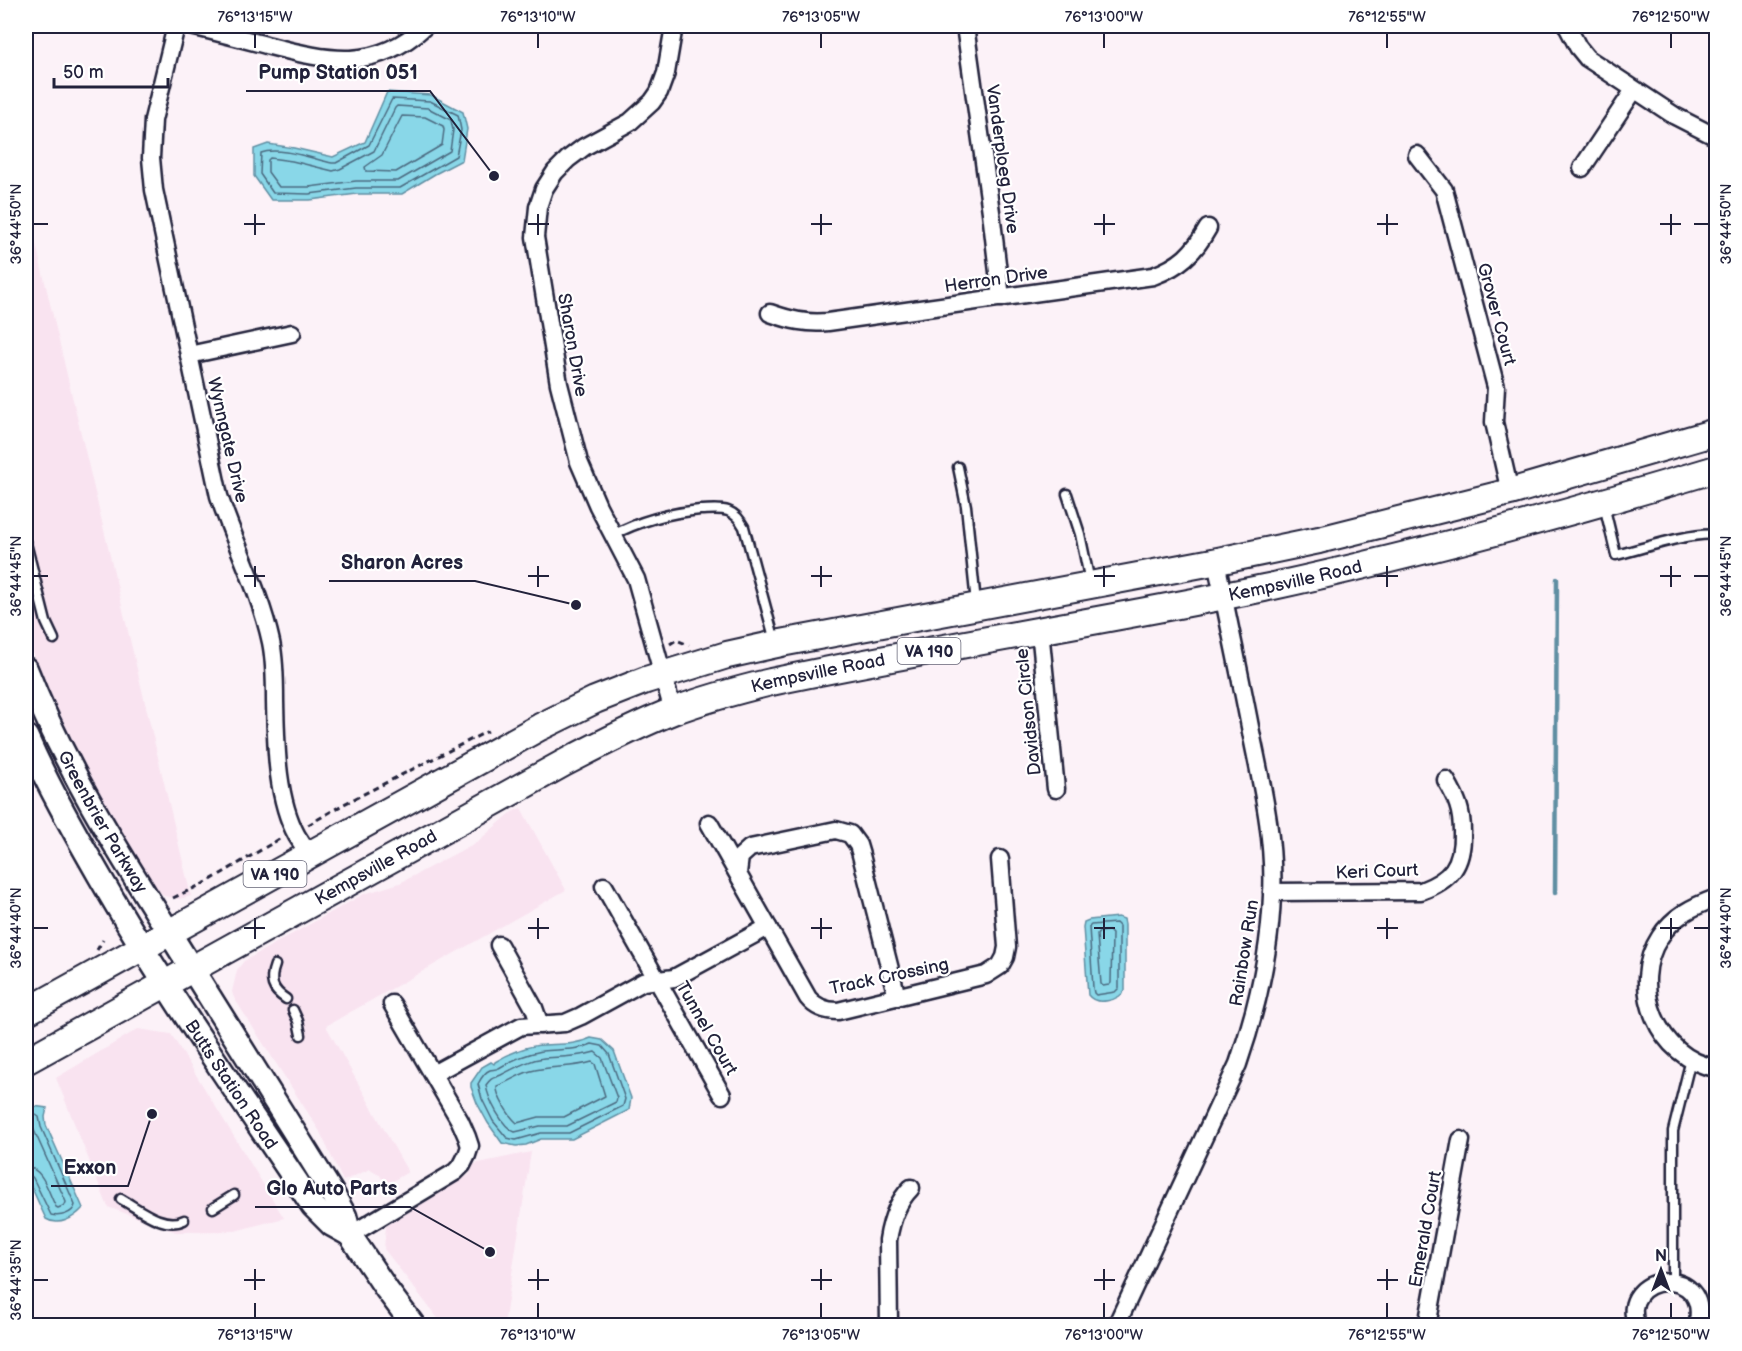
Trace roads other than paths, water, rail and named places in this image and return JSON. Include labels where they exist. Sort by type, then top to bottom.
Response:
[{"type":"main road","name":"Kempsville Road","points":[[26,1012],[540,727],[595,700],[663,674],[727,655],[776,644],[1216,562],[1363,530],[1510,492],[1716,432]]},
{"type":"main road","name":"Kempsville Road","points":[[26,1061],[564,762],[614,736],[673,711],[771,682],[1317,576],[1427,550],[1716,469]]},
{"type":"main road","name":"Greenbrier Parkway","points":[[26,669],[35,694],[73,772],[115,846],[191,968]]},
{"type":"main road","name":"Greenbrier Parkway","points":[[26,735],[43,776],[142,948],[165,983]]},
{"type":"main road","name":"Butts Station Road","points":[[191,968],[334,1196],[345,1216],[350,1235],[414,1326]]},
{"type":"main road","name":"Butts Station Road","points":[[165,983],[313,1206],[332,1225],[350,1235]]},
{"type":"street","name":"Wynngate Drive","points":[[176,26],[153,120],[151,158],[154,190],[219,496],[226,519],[259,599],[271,642],[281,786],[296,835],[309,855]]},
{"type":"street","points":[[190,26],[314,57],[338,60],[358,59],[383,52],[405,42],[425,26]]},
{"type":"street","name":"Sharon Drive","points":[[673,711],[636,579],[598,506],[579,462],[559,384],[535,237],[536,216],[544,189],[555,172],[584,147],[630,122],[652,102],[659,92],[666,73],[674,26]]},
{"type":"street","name":"Vanderploeg Drive","points":[[965,26],[1001,298]]},
{"type":"street","points":[[1567,26],[1578,47],[1587,58],[1675,116],[1716,137]]},
{"type":"street","points":[[1582,168],[1634,90]]},
{"type":"street","name":"Grover Court","points":[[1417,155],[1444,190],[1496,387],[1494,422],[1510,492]]},
{"type":"street","name":"Herron Drive","points":[[770,313],[793,321],[828,322],[1153,276],[1166,272],[1183,260],[1198,245],[1208,228]]},
{"type":"street","points":[[189,355],[292,333]]},
{"type":"street","name":"Rainbow Run","points":[[1116,1326],[1238,1064],[1263,979],[1270,926],[1271,851],[1266,802],[1216,562]]},
{"type":"street","name":"Davidson Circle","points":[[1040,630],[1056,789]]},
{"type":"street","name":"Keri Court","points":[[1272,892],[1421,891],[1436,886],[1453,871],[1462,848],[1462,814],[1446,780]]},
{"type":"street","name":"Track Crossing","points":[[709,823],[808,998],[816,1006],[831,1011],[986,975],[1000,966],[1007,947],[1000,858]]},
{"type":"street","points":[[738,873],[740,857],[750,848],[836,830],[850,834],[858,845],[861,855],[897,997]]},
{"type":"street","name":"Tunnel Court","points":[[604,886],[723,1095]]},
{"type":"street","points":[[1716,898],[1695,905],[1676,919],[1660,937],[1650,958],[1646,981],[1649,1004],[1658,1026],[1672,1045],[1691,1059],[1716,1068]]},
{"type":"street","points":[[433,1074],[521,1026],[565,1023],[643,982],[674,978],[768,927]]},
{"type":"street","points":[[499,945],[534,1008],[540,1025]]},
{"type":"street","points":[[350,1235],[455,1172],[465,1160],[470,1146],[460,1121],[392,1004]]},
{"type":"street","name":"Emerald Court","points":[[1427,1326],[1461,1140]]},
{"type":"street","points":[[889,1326],[888,1240],[890,1226],[893,1216],[911,1188]]},
{"type":"street","points":[[1637,1326],[1635,1308],[1639,1296],[1657,1282],[1681,1284],[1690,1291],[1697,1301],[1698,1319],[1716,1314]]},
{"type":"lane","points":[[958,467],[966,506],[976,607]]},
{"type":"lane","points":[[1067,494],[1080,534],[1091,585]]},
{"type":"lane","points":[[1603,502],[1616,555],[1686,538],[1716,535]]},
{"type":"lane","points":[[614,535],[631,525],[676,513],[715,509],[731,512],[744,527],[776,644]]},
{"type":"lane","points":[[26,543],[46,622],[54,639]]},
{"type":"lane","points":[[275,965],[272,975],[273,986],[276,992],[286,999]]},
{"type":"lane","points":[[293,1010],[301,1035]]},
{"type":"lane","points":[[1673,1282],[1673,1131],[1691,1059]]},
{"type":"lane","points":[[213,1208],[234,1195]]},
{"type":"lane","points":[[121,1199],[162,1221],[178,1223],[184,1220]]},
{"type":"water","points":[[387,92],[431,95],[463,112],[467,129],[462,160],[402,194],[357,194],[310,200],[271,200],[254,176],[254,149],[268,144],[333,157],[365,142]]},
{"type":"water","points":[[1118,917],[1124,919],[1125,924],[1125,990],[1113,999],[1096,1000],[1088,995],[1084,922]]},
{"type":"water","points":[[591,1038],[602,1040],[614,1051],[631,1098],[629,1110],[572,1139],[541,1139],[516,1146],[502,1143],[488,1123],[471,1087],[471,1083],[482,1067],[491,1062],[494,1064],[512,1053],[538,1045],[574,1043]]},
{"type":"water","points":[[33,1106],[47,1108],[46,1125],[83,1208],[71,1218],[61,1222],[46,1219],[26,1175],[26,1114]]},
{"type":"waterway","points":[[1555,893],[1557,579]]},
{"type":"place","name":"Pump Station 051","points":[[494,176]]},
{"type":"place","name":"Sharon Acres","points":[[576,605]]},
{"type":"place","name":"Exxon","points":[[152,1114]]},
{"type":"place","name":"Glo Auto Parts","points":[[490,1252]]}]
